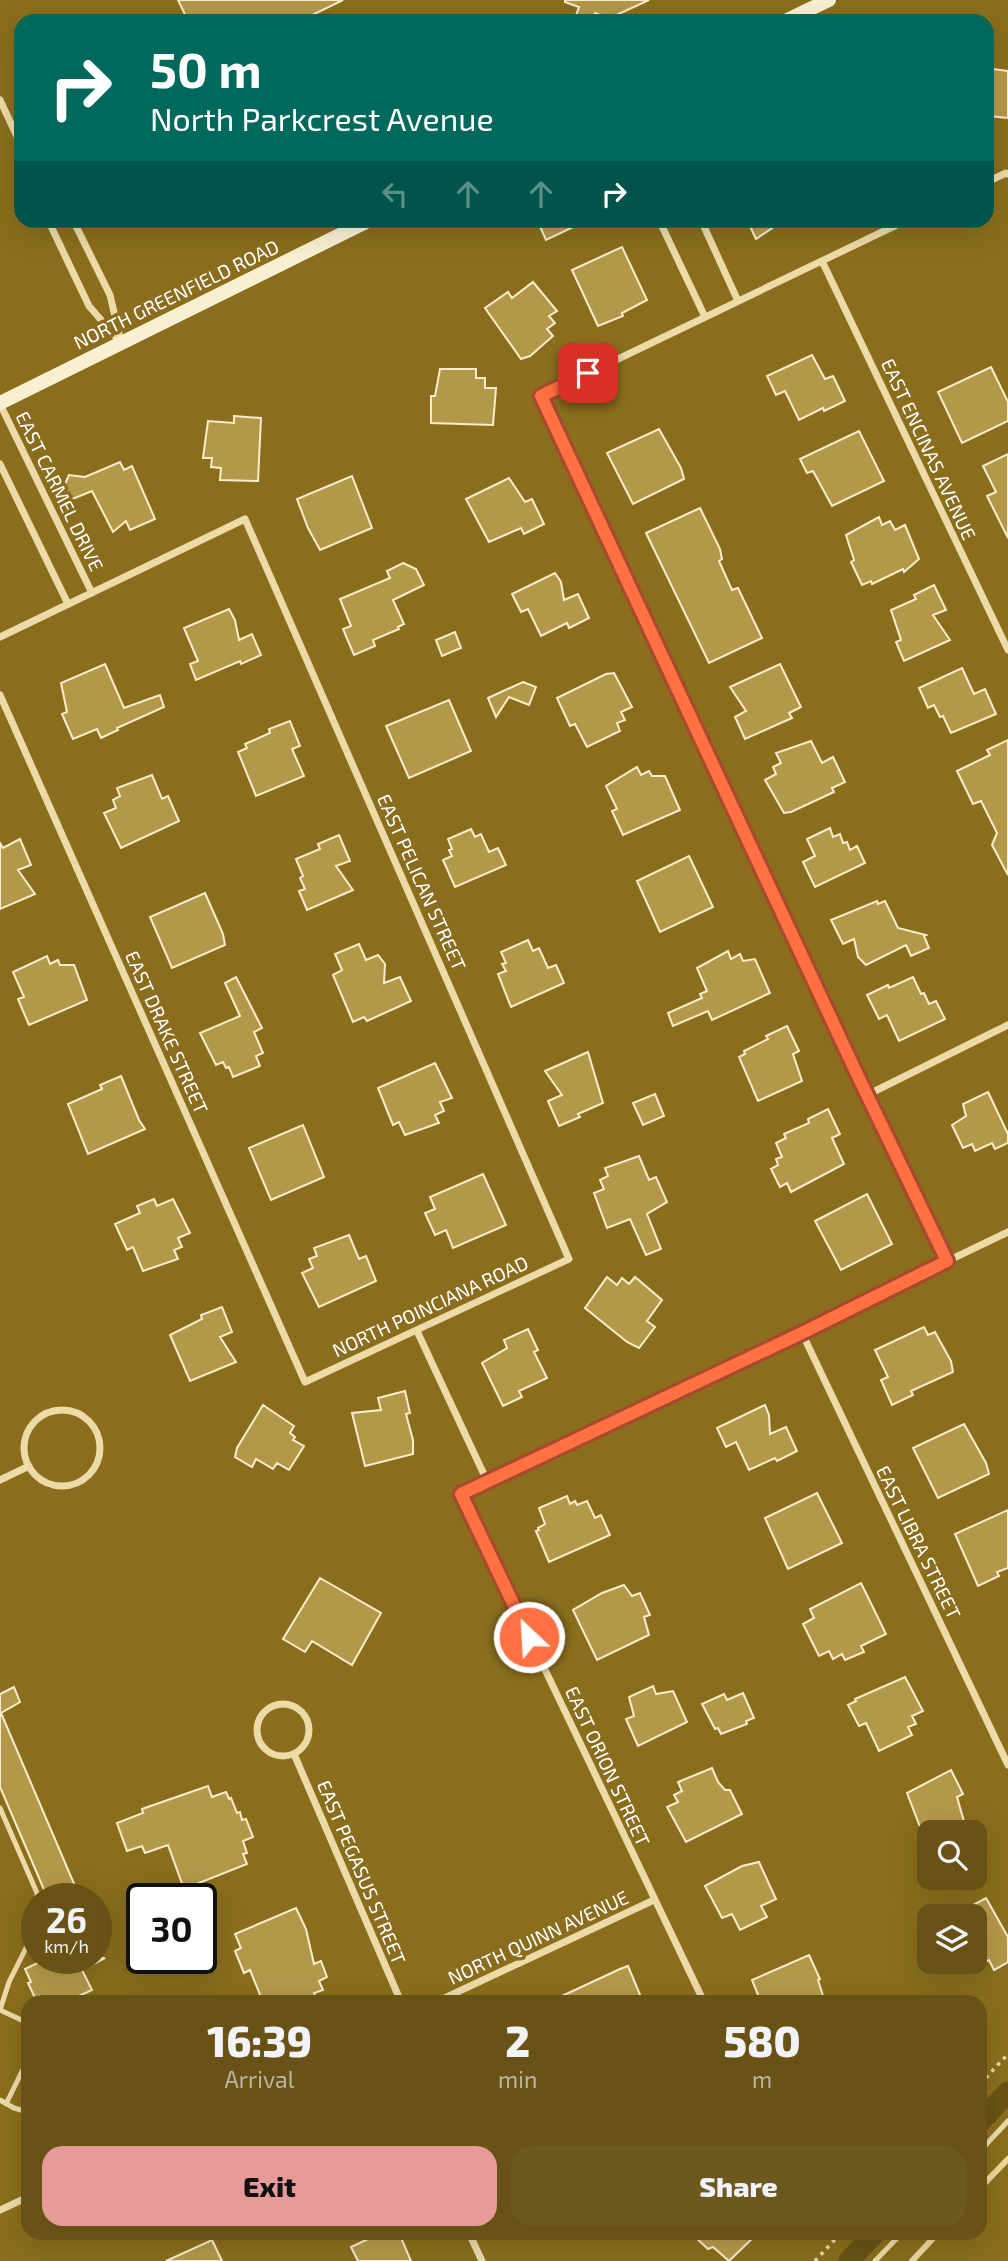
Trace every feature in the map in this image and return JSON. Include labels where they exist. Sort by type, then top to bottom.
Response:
[{"type":"main road","points":[[800,14],[829,0]]},
{"type":"main road","name":"NORTH GREENFIELD ROAD","points":[[0,404],[354,228]]},
{"type":"street","points":[[0,100],[14,130]]},
{"type":"street","points":[[52,228],[89,306],[121,343]]},
{"type":"street","points":[[77,228],[110,295],[121,343]]},
{"type":"street","points":[[663,228],[705,317]]},
{"type":"street","points":[[705,228],[738,301]]},
{"type":"street","points":[[890,228],[541,396],[947,1261]]},
{"type":"street","name":"EAST ENCINAS AVENUE","points":[[822,261],[1008,650]]},
{"type":"street","name":"EAST CARMEL DRIVE","points":[[0,404],[92,593]]},
{"type":"street","points":[[0,464],[68,604]]},
{"type":"street","name":"EAST PELICAN STREET","points":[[92,593],[245,519],[569,1259]]},
{"type":"street","points":[[0,637],[92,593]]},
{"type":"street","name":"EAST DRAKE STREET","points":[[0,695],[305,1382]]},
{"type":"street","points":[[867,1095],[1008,1025]]},
{"type":"street","points":[[417,1331],[487,1481],[802,1333],[1008,1232]]},
{"type":"street","name":"NORTH POINCIANA ROAD","points":[[305,1382],[569,1259]]},
{"type":"street","name":"EAST LIBRA STREET","points":[[802,1333],[1008,1765]]},
{"type":"street","points":[[58,1409],[71,1410],[92,1423],[101,1446],[94,1470],[84,1479],[73,1485],[60,1486],[37,1476],[29,1466],[24,1442],[28,1430],[46,1413],[58,1409]]},
{"type":"street","points":[[0,1480],[29,1466]]},
{"type":"street","name":"EAST ORION STREET","points":[[487,1481],[461,1494],[701,1995]]},
{"type":"street","points":[[287,1703],[296,1706],[307,1718],[310,1727],[306,1743],[294,1754],[286,1756],[270,1752],[259,1740],[258,1721],[269,1707],[287,1703]]},
{"type":"street","name":"EAST PEGASUS STREET","points":[[294,1754],[398,1995]]},
{"type":"street","name":"NORTH QUINN AVENUE","points":[[451,1995],[654,1900]]},
{"type":"street","points":[[0,2210],[21,2200]]},
{"type":"street","points":[[472,2240],[482,2261]]},
{"type":"lane","points":[[0,1808],[33,1883]]},
{"type":"lane","points":[[21,1958],[9,1982],[0,2010],[21,2020]]},
{"type":"lane","points":[[21,2071],[3,2102],[21,2109]]},
{"type":"lane","points":[[987,2144],[1008,2121]]},
{"type":"lane","points":[[875,2261],[895,2240]]},
{"type":"path","points":[[987,2076],[1008,2054]]},
{"type":"path","points":[[815,2261],[834,2240]]},
{"type":"building","points":[[178,0],[343,0],[314,14],[185,14]]},
{"type":"building","points":[[649,0],[619,14],[576,14],[579,7],[565,2]]},
{"type":"building","points":[[994,69],[1008,71],[1008,118],[994,117]]},
{"type":"building","points":[[541,228],[571,228],[546,240]]},
{"type":"building","points":[[751,228],[772,228],[756,239]]},
{"type":"building","points":[[622,247],[647,300],[622,313],[623,316],[598,326],[572,270]]},
{"type":"building","points":[[533,282],[557,311],[549,316],[555,323],[547,329],[553,336],[530,356],[521,359],[485,308],[508,292],[512,298]]},
{"type":"building","points":[[812,355],[825,379],[833,376],[845,401],[799,420],[785,391],[776,395],[767,376]]},
{"type":"building","points":[[991,367],[1008,402],[1008,421],[962,443],[938,392]]},
{"type":"building","points":[[440,369],[476,369],[476,378],[485,378],[485,388],[496,388],[493,425],[431,423],[431,396],[435,396]]},
{"type":"building","points":[[234,416],[261,418],[258,481],[220,480],[221,468],[211,467],[212,458],[203,458],[208,421],[234,423]]},
{"type":"building","points":[[659,429],[681,468],[684,479],[633,504],[607,453]]},
{"type":"building","points":[[859,431],[884,481],[832,506],[813,471],[807,473],[800,459]]},
{"type":"building","points":[[1008,454],[1008,538],[987,496],[996,492],[983,466]]},
{"type":"building","points":[[120,462],[124,470],[132,466],[155,519],[130,530],[126,521],[113,532],[92,491],[70,500],[64,486],[69,475],[85,477]]},
{"type":"building","points":[[352,476],[372,528],[320,550],[297,499]]},
{"type":"building","points":[[509,478],[525,502],[532,499],[544,524],[524,534],[521,528],[489,542],[466,499]]},
{"type":"building","points":[[700,508],[720,549],[722,559],[719,561],[732,590],[738,588],[762,638],[709,663],[646,533]]},
{"type":"building","points":[[879,517],[882,525],[890,521],[895,530],[905,525],[919,559],[904,572],[903,569],[872,584],[871,581],[862,585],[851,562],[854,560],[846,535]]},
{"type":"building","points":[[403,563],[416,569],[424,585],[393,600],[404,624],[398,627],[399,629],[373,640],[375,646],[354,655],[343,629],[351,626],[340,599],[390,578],[387,571]]},
{"type":"building","points":[[555,573],[561,582],[564,600],[578,594],[589,618],[569,628],[567,623],[541,636],[528,609],[521,612],[512,594]]},
{"type":"building","points":[[934,585],[946,610],[933,615],[950,640],[904,661],[896,642],[901,640],[891,610],[916,599],[914,595]]},
{"type":"building","points":[[229,609],[235,620],[239,640],[252,634],[261,655],[196,680],[190,664],[198,661],[184,628]]},
{"type":"building","points":[[455,632],[461,648],[442,656],[436,640]]},
{"type":"building","points":[[105,664],[124,708],[160,695],[164,707],[101,738],[97,729],[73,739],[62,714],[67,712],[61,683]]},
{"type":"building","points":[[780,664],[801,707],[789,713],[792,718],[745,739],[735,717],[746,711],[730,687]]},
{"type":"building","points":[[962,668],[974,694],[985,689],[996,714],[951,733],[934,705],[928,708],[919,688]]},
{"type":"building","points":[[614,673],[632,707],[621,712],[625,720],[617,723],[620,731],[587,747],[575,724],[570,726],[557,698],[606,674]]},
{"type":"building","points":[[523,682],[536,687],[529,705],[509,697],[496,717],[488,698]]},
{"type":"building","points":[[449,700],[471,751],[409,778],[386,726]]},
{"type":"building","points":[[290,721],[300,746],[292,749],[304,776],[256,796],[238,752],[247,748],[245,744],[270,733],[269,729]]},
{"type":"building","points":[[1008,740],[1008,875],[992,845],[997,833],[981,801],[973,804],[957,771],[990,755],[987,750]]},
{"type":"building","points":[[811,741],[822,763],[833,757],[845,782],[832,788],[834,792],[784,813],[765,780],[776,774],[773,767],[781,763],[776,753]]},
{"type":"building","points":[[637,767],[641,775],[649,771],[652,776],[665,776],[680,810],[623,835],[612,811],[617,809],[606,786]]},
{"type":"building","points":[[152,775],[162,799],[168,796],[179,821],[121,848],[104,813],[116,808],[113,800],[120,796],[117,788]]},
{"type":"building","points":[[830,828],[833,837],[840,834],[843,843],[847,842],[850,850],[857,846],[865,863],[815,887],[803,862],[815,856],[807,839]]},
{"type":"building","points":[[471,829],[475,837],[481,834],[489,852],[498,848],[506,865],[455,887],[443,860],[452,856],[448,839]]},
{"type":"building","points":[[339,835],[350,861],[336,866],[353,890],[307,910],[299,891],[305,889],[296,859],[320,849],[318,844]]},
{"type":"building","points":[[20,839],[31,865],[18,870],[35,894],[0,909],[0,843],[3,848]]},
{"type":"building","points":[[689,856],[713,907],[660,932],[637,881]]},
{"type":"building","points":[[205,893],[225,945],[172,968],[150,917]]},
{"type":"building","points":[[877,901],[878,904],[885,901],[898,928],[926,935],[924,936],[929,948],[911,956],[906,945],[866,965],[858,957],[854,939],[843,944],[831,920]]},
{"type":"building","points":[[528,940],[533,951],[539,948],[548,968],[556,965],[564,983],[511,1007],[498,974],[506,971],[501,952]]},
{"type":"building","points":[[359,944],[366,960],[378,955],[385,964],[384,983],[400,977],[411,1001],[367,1021],[364,1017],[353,1022],[333,975],[342,970],[335,954]]},
{"type":"building","points":[[728,951],[731,959],[740,954],[743,961],[755,959],[770,993],[712,1020],[708,1011],[673,1026],[668,1013],[702,998],[700,994],[707,991],[697,968]]},
{"type":"building","points":[[47,956],[50,964],[58,960],[60,965],[74,965],[87,1000],[29,1025],[18,999],[24,997],[13,972]]},
{"type":"building","points":[[236,977],[262,1028],[254,1032],[263,1053],[256,1056],[260,1066],[233,1077],[229,1067],[226,1068],[223,1062],[216,1065],[200,1033],[240,1016],[225,983]]},
{"type":"building","points":[[913,977],[921,994],[924,993],[929,1004],[936,1001],[945,1019],[899,1041],[887,1015],[879,1019],[867,995]]},
{"type":"building","points":[[787,1026],[799,1051],[793,1054],[802,1081],[758,1101],[739,1057],[745,1054],[744,1051],[768,1039],[766,1036]]},
{"type":"building","points":[[588,1052],[603,1103],[559,1126],[548,1101],[562,1095],[545,1071]]},
{"type":"building","points":[[435,1063],[452,1098],[440,1102],[444,1111],[435,1115],[439,1123],[405,1135],[399,1122],[393,1125],[378,1088]]},
{"type":"building","points":[[121,1076],[145,1129],[88,1154],[68,1104],[102,1089],[100,1085]]},
{"type":"building","points":[[988,1092],[1008,1134],[1008,1143],[995,1149],[992,1143],[975,1151],[972,1144],[963,1148],[952,1125],[966,1116],[963,1104]]},
{"type":"building","points":[[655,1094],[664,1116],[643,1125],[633,1103]]},
{"type":"building","points":[[828,1109],[840,1134],[832,1138],[844,1164],[791,1192],[787,1183],[780,1187],[771,1169],[778,1165],[776,1159],[782,1157],[776,1143],[786,1138],[784,1134],[809,1123],[808,1119]]},
{"type":"building","points":[[303,1125],[324,1177],[271,1200],[249,1148]]},
{"type":"building","points":[[639,1156],[649,1180],[656,1177],[667,1202],[647,1214],[661,1249],[646,1255],[630,1219],[607,1228],[594,1193],[604,1189],[600,1180],[608,1176],[605,1168]]},
{"type":"building","points":[[483,1174],[506,1225],[453,1248],[446,1230],[435,1235],[425,1213],[435,1209],[430,1197]]},
{"type":"building","points":[[867,1194],[892,1244],[841,1270],[815,1221]]},
{"type":"building","points":[[154,1199],[157,1206],[173,1199],[190,1233],[178,1238],[182,1247],[174,1250],[178,1259],[143,1271],[133,1247],[127,1250],[115,1224],[140,1213],[137,1206]]},
{"type":"building","points":[[349,1235],[359,1259],[366,1256],[376,1281],[319,1307],[302,1273],[313,1268],[309,1259],[317,1256],[314,1248]]},
{"type":"building","points":[[607,1277],[617,1285],[622,1278],[629,1284],[635,1277],[662,1300],[647,1321],[655,1327],[639,1348],[627,1342],[585,1308]]},
{"type":"building","points":[[222,1307],[232,1332],[220,1337],[236,1362],[190,1381],[170,1335],[202,1319],[201,1315]]},
{"type":"building","points":[[924,1327],[928,1335],[935,1332],[951,1361],[953,1372],[911,1391],[913,1395],[892,1405],[881,1380],[888,1377],[875,1350]]},
{"type":"building","points":[[528,1329],[538,1350],[534,1352],[547,1378],[519,1391],[522,1397],[503,1406],[482,1363],[507,1348],[504,1340]]},
{"type":"building","points":[[405,1391],[410,1413],[406,1414],[413,1440],[413,1454],[365,1466],[352,1413],[381,1410],[378,1398]]},
{"type":"building","points":[[263,1405],[294,1426],[290,1433],[295,1437],[293,1440],[304,1446],[289,1470],[277,1463],[273,1469],[256,1459],[252,1467],[235,1457],[237,1448]]},
{"type":"building","points":[[765,1405],[769,1415],[770,1434],[786,1427],[797,1451],[749,1470],[736,1442],[726,1447],[717,1428]]},
{"type":"building","points":[[964,1424],[986,1463],[989,1474],[938,1498],[913,1448]]},
{"type":"building","points":[[817,1493],[842,1543],[788,1569],[765,1518]]},
{"type":"building","points":[[567,1496],[570,1504],[575,1501],[577,1505],[587,1501],[595,1518],[601,1515],[610,1535],[549,1562],[536,1531],[545,1524],[539,1508]]},
{"type":"building","points":[[1008,1510],[1008,1568],[997,1572],[999,1576],[978,1586],[955,1534]]},
{"type":"building","points":[[320,1578],[381,1613],[352,1665],[312,1641],[305,1652],[283,1639]]},
{"type":"building","points":[[861,1583],[886,1634],[861,1646],[864,1652],[845,1660],[842,1654],[833,1659],[829,1651],[819,1656],[803,1624],[814,1618],[810,1609]]},
{"type":"building","points":[[624,1585],[632,1596],[640,1593],[650,1615],[644,1617],[649,1635],[597,1660],[573,1610],[602,1593]]},
{"type":"building","points":[[905,1677],[923,1711],[912,1716],[916,1724],[908,1727],[912,1735],[879,1751],[866,1723],[859,1726],[848,1705],[856,1701],[855,1699]]},
{"type":"building","points":[[653,1686],[656,1694],[673,1691],[687,1722],[638,1746],[626,1719],[634,1716],[629,1697]]},
{"type":"building","points":[[14,1687],[20,1702],[1,1713],[74,1883],[41,1883],[0,1787],[0,1694]]},
{"type":"building","points":[[743,1693],[754,1718],[746,1721],[747,1724],[721,1734],[718,1728],[715,1729],[702,1704],[724,1694],[727,1700]]},
{"type":"building","points":[[712,1768],[718,1782],[725,1790],[730,1790],[742,1814],[686,1842],[667,1807],[678,1802],[674,1795],[682,1791],[678,1782]]},
{"type":"building","points":[[951,1770],[963,1794],[957,1797],[964,1820],[917,1820],[907,1793]]},
{"type":"building","points":[[208,1786],[212,1797],[226,1792],[237,1813],[240,1812],[242,1820],[246,1819],[253,1837],[243,1841],[247,1853],[243,1854],[247,1864],[199,1883],[182,1883],[168,1845],[145,1853],[142,1846],[127,1851],[117,1823],[143,1813],[142,1809]]},
{"type":"building","points":[[759,1862],[776,1899],[761,1906],[767,1917],[740,1930],[732,1914],[722,1918],[705,1886],[742,1866]]},
{"type":"building","points":[[986,1898],[1008,1937],[1008,1962],[994,1970],[989,1960],[987,1961],[987,1904],[975,1904]]},
{"type":"building","points":[[296,1908],[306,1929],[314,1964],[321,1961],[327,1977],[319,1981],[323,1990],[314,1993],[315,1995],[260,1995],[250,1970],[244,1973],[235,1951],[241,1948],[235,1934]]},
{"type":"building","points":[[809,1955],[820,1979],[818,1980],[823,1995],[758,1995],[752,1980]]},
{"type":"building","points":[[628,1966],[640,1995],[564,1995]]},
{"type":"building","points":[[27,1974],[84,1974],[92,1990],[81,1995],[34,1995],[28,1983],[31,1982]]},
{"type":"building","points":[[212,2240],[222,2261],[166,2261]]},
{"type":"building","points":[[366,2240],[402,2240],[411,2261],[358,2261],[351,2247]]},
{"type":"building","points":[[698,2240],[751,2240],[729,2261],[713,2247],[708,2249]]},
{"type":"waterway","points":[[987,2114],[1008,2092]]},
{"type":"waterway","points":[[987,2181],[1008,2159]]},
{"type":"waterway","points":[[849,2261],[868,2240]]},
{"type":"waterway","points":[[912,2261],[932,2240]]},
{"type":"route","points":[[529,1637],[461,1494],[802,1333],[947,1261],[855,1070],[541,396],[588,373]]}]
